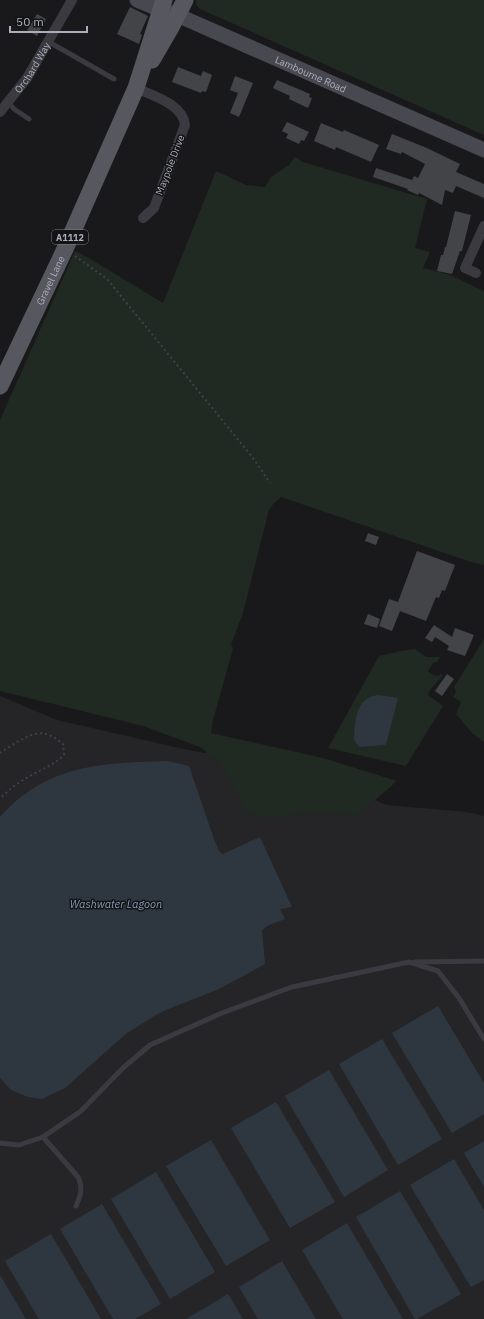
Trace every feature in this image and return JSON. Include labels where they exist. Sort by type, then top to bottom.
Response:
[{"type":"main road","points":[[137,0],[162,5],[175,2],[179,5]]},
{"type":"main road","name":"Gravel Lane","points":[[0,386],[4,368],[65,249],[136,87],[162,5]]},
{"type":"main road","name":"Gravel Lane","points":[[136,87],[170,29],[179,5]]},
{"type":"main road","name":"Lambourne Road","points":[[179,5],[484,150]]},
{"type":"street","name":"Orchard Way","points":[[0,112],[9,103],[27,78],[72,0]]},
{"type":"street","name":"Maypole Drive","points":[[136,87],[175,107],[184,119],[185,125],[154,208],[143,218]]},
{"type":"street","points":[[476,273],[465,268],[484,226]]},
{"type":"lane","points":[[49,42],[114,79]]},
{"type":"lane","points":[[9,103],[14,109],[29,119]]},
{"type":"lane","points":[[0,1143],[19,1145],[43,1137],[80,1112],[123,1068],[150,1045],[222,1012],[292,986],[409,962],[484,961]]},
{"type":"lane","points":[[409,962],[438,971],[459,998],[484,1039]]},
{"type":"lane","points":[[43,1137],[78,1177],[82,1185],[76,1206]]},
{"type":"path","points":[[65,249],[107,279],[253,458],[270,483]]},
{"type":"path","points":[[0,752],[25,738],[38,733],[48,734],[63,744],[64,755],[58,761],[30,776],[0,799]]},
{"type":"shaded area","points":[[196,0],[484,0],[484,135],[200,9],[196,5]]},
{"type":"shaded area","points":[[295,157],[303,162],[427,199],[415,248],[430,252],[423,268],[450,275],[484,291],[484,565],[468,561],[281,497],[274,503],[269,510],[243,613],[231,645],[233,649],[213,720],[211,733],[323,758],[397,781],[358,815],[315,811],[270,819],[246,812],[222,764],[200,747],[143,726],[0,691],[0,420],[75,251],[163,303],[216,171],[246,185],[265,187],[271,177],[289,165]]},
{"type":"shaded area","points":[[484,639],[484,742],[473,734],[456,714],[461,702],[453,697],[456,692],[454,687]]},
{"type":"shaded area","points":[[415,649],[426,657],[440,657],[437,662],[433,663],[428,671],[433,675],[443,675],[430,690],[428,695],[443,706],[406,766],[328,748],[379,656]]},
{"type":"shaded area","points":[[0,696],[57,720],[205,753],[216,748],[346,786],[386,805],[467,812],[484,816],[484,1319],[0,1319]]},
{"type":"water","points":[[378,695],[398,698],[387,741],[385,745],[359,747],[354,740],[358,712],[365,701],[370,697]]},
{"type":"water","name":"Washwater Lagoon","points":[[168,761],[189,766],[219,851],[223,854],[260,837],[292,907],[280,909],[285,919],[269,925],[262,930],[265,964],[219,989],[161,1012],[127,1033],[65,1088],[42,1099],[28,1097],[11,1090],[0,1078],[0,817],[18,799],[37,786],[56,777],[77,770],[121,763]]},
{"type":"water","points":[[438,1006],[484,1083],[484,1114],[452,1133],[392,1033]]},
{"type":"water","points":[[382,1039],[442,1139],[398,1165],[339,1064]]},
{"type":"water","points":[[329,1070],[388,1170],[344,1197],[285,1096]]},
{"type":"water","points":[[276,1102],[335,1202],[290,1228],[231,1128]]},
{"type":"water","points":[[211,1140],[270,1240],[226,1266],[166,1166]]},
{"type":"water","points":[[484,1141],[484,1187],[464,1153]]},
{"type":"water","points":[[454,1159],[484,1210],[484,1280],[471,1287],[410,1185]]},
{"type":"water","points":[[156,1172],[215,1272],[170,1299],[111,1199]]},
{"type":"water","points":[[400,1191],[461,1294],[417,1319],[415,1319],[356,1217]]},
{"type":"water","points":[[102,1204],[161,1304],[135,1319],[113,1319],[60,1229]]},
{"type":"water","points":[[347,1223],[403,1319],[343,1319],[302,1250]]},
{"type":"water","points":[[51,1234],[101,1319],[39,1319],[5,1261]]},
{"type":"water","points":[[282,1261],[316,1319],[258,1319],[239,1287]]},
{"type":"water","points":[[0,1275],[26,1319],[0,1319]]},
{"type":"water","points":[[228,1294],[243,1319],[186,1319]]},
{"type":"building","points":[[130,7],[148,16],[140,34],[142,35],[139,44],[117,34]]},
{"type":"building","points":[[37,14],[46,19],[37,36],[27,30]]},
{"type":"building","points":[[178,67],[201,76],[203,71],[212,75],[206,92],[202,91],[201,93],[172,82]]},
{"type":"building","points":[[235,76],[253,83],[239,117],[230,113],[238,93],[230,90]]},
{"type":"building","points":[[277,80],[310,94],[309,97],[312,98],[308,108],[289,99],[290,96],[273,88]]},
{"type":"building","points":[[287,122],[309,132],[304,141],[301,140],[299,144],[286,138],[288,134],[282,131]]},
{"type":"building","points":[[321,123],[343,132],[344,130],[379,145],[371,162],[336,147],[335,150],[314,141]]},
{"type":"building","points":[[392,134],[427,148],[460,164],[456,172],[484,184],[484,198],[456,186],[453,193],[445,190],[442,205],[419,193],[418,195],[407,190],[408,189],[373,177],[376,168],[412,180],[414,176],[418,178],[425,164],[402,152],[401,154],[386,149]]},
{"type":"building","points":[[455,211],[471,215],[462,251],[460,251],[452,274],[437,271],[441,255],[443,255],[446,247]]},
{"type":"building","points":[[368,533],[379,537],[376,545],[365,541]]},
{"type":"building","points":[[417,551],[455,565],[445,591],[442,590],[439,598],[436,597],[426,621],[400,611],[392,631],[379,626],[389,599],[398,602]]},
{"type":"building","points":[[368,614],[380,619],[377,628],[364,624]]},
{"type":"building","points":[[434,625],[452,637],[455,628],[474,635],[465,656],[447,650],[449,646],[435,637],[432,642],[425,638]]},
{"type":"building","points":[[447,674],[454,679],[442,696],[435,691]]}]
